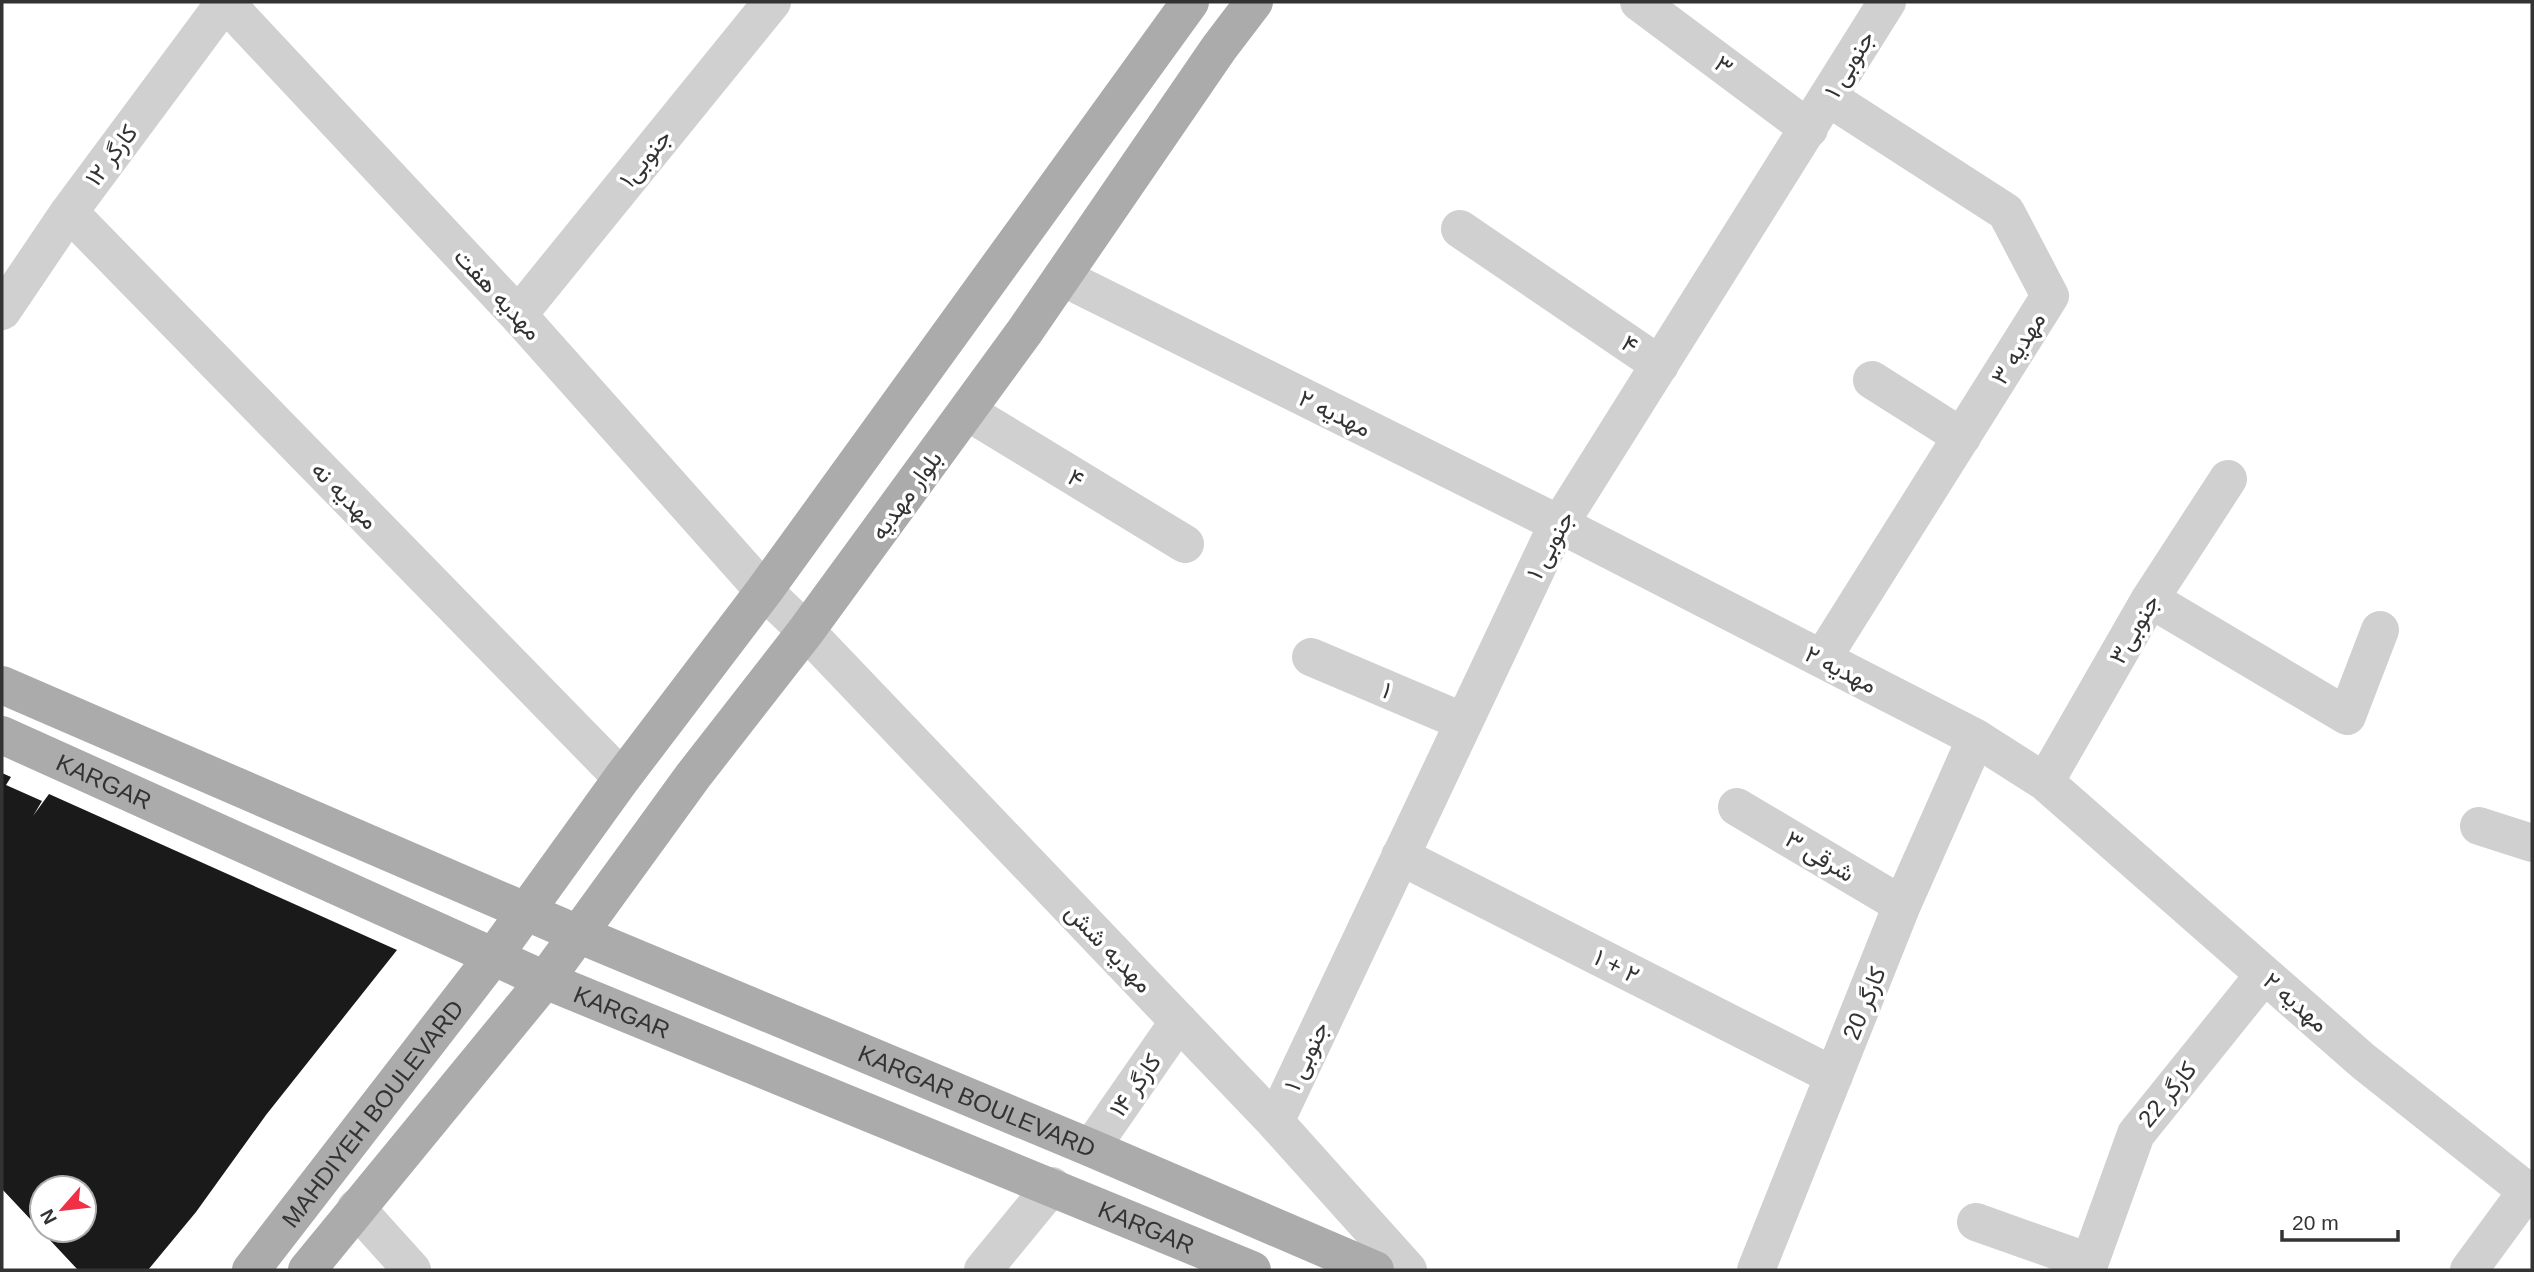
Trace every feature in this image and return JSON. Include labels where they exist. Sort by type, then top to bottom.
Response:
[{"type":"main road","points":[[493,957],[622,778],[764,591],[1190,2]]},
{"type":"main road","name":"بلوار مهدیه","points":[[545,980],[693,776],[806,631],[968,412],[1219,48],[1254,2]]},
{"type":"main road","name":"KARGAR","points":[[2,685],[578,934]]},
{"type":"main road","name":"KARGAR","points":[[2,735],[545,980],[1252,1270]]},
{"type":"main road","name":"KARGAR BOULEVARD","points":[[578,934],[1375,1270]]},
{"type":"main road","name":"MAHDIYEH BOULEVARD","points":[[272,1262],[493,957]]},
{"type":"main road","name":"MAHDIYEH BOULEVARD","points":[[307,1270],[545,980]]},
{"type":"main road","points":[[812,1088],[831,1040]]},
{"type":"street","name":"مهدیه هفت","points":[[225,2],[518,315],[764,591],[806,631]]},
{"type":"street","name":"کارگر ۱۲","points":[[2,311],[69,212],[225,2]]},
{"type":"street","name":"۳","points":[[1639,2],[1819,113]]},
{"type":"street","name":"۱ جنوبی","points":[[1275,1122],[1559,524],[1887,2]]},
{"type":"street","name":"جنوبی۱","points":[[518,315],[766,4]]},
{"type":"street","name":"مهدیه ۳","points":[[1819,113],[2006,212],[2050,296],[1822,659]]},
{"type":"street","name":"مهدیه نه","points":[[69,212],[622,778]]},
{"type":"street","name":"۴","points":[[1460,229],[1660,365]]},
{"type":"street","name":"مهدیه ۲","points":[[1062,277],[1559,524],[1976,737],[2045,782],[2363,1061],[2530,1193]]},
{"type":"street","points":[[1872,380],[1962,438]]},
{"type":"street","name":"۴","points":[[968,412],[1185,544]]},
{"type":"street","name":"جنوبی۳","points":[[2045,782],[2150,599],[2228,479]]},
{"type":"street","points":[[2150,599],[2347,716],[2380,630]]},
{"type":"street","name":"مهدیه شش","points":[[806,631],[1275,1122],[1408,1270]]},
{"type":"street","name":"۱","points":[[1311,657],[1464,722]]},
{"type":"street","name":"کارگر 20","points":[[1756,1270],[1902,905],[1976,737]]},
{"type":"street","name":"۳ شرقی","points":[[1737,807],[1902,905]]},
{"type":"street","points":[[2479,826],[2532,843]]},
{"type":"street","name":"۱ + ۲","points":[[1400,856],[1834,1076]]},
{"type":"street","name":"کارگر 22","points":[[2088,1266],[2136,1134],[2264,975]]},
{"type":"street","name":"کارگر ۱۴","points":[[1091,1148],[1179,1021]]},
{"type":"street","points":[[983,1270],[1052,1186]]},
{"type":"street","points":[[2469,1270],[2530,1193]]},
{"type":"street","points":[[356,1208],[412,1270]]},
{"type":"street","points":[[1976,1222],[2088,1266]]},
{"type":"building","points":[[2,773],[11,777],[6,785],[42,801],[33,816],[49,794],[397,950],[266,1115],[196,1212],[148,1270],[78,1270],[54,1244],[98,1244],[98,1174],[28,1174],[28,1217],[2,1189]]}]
